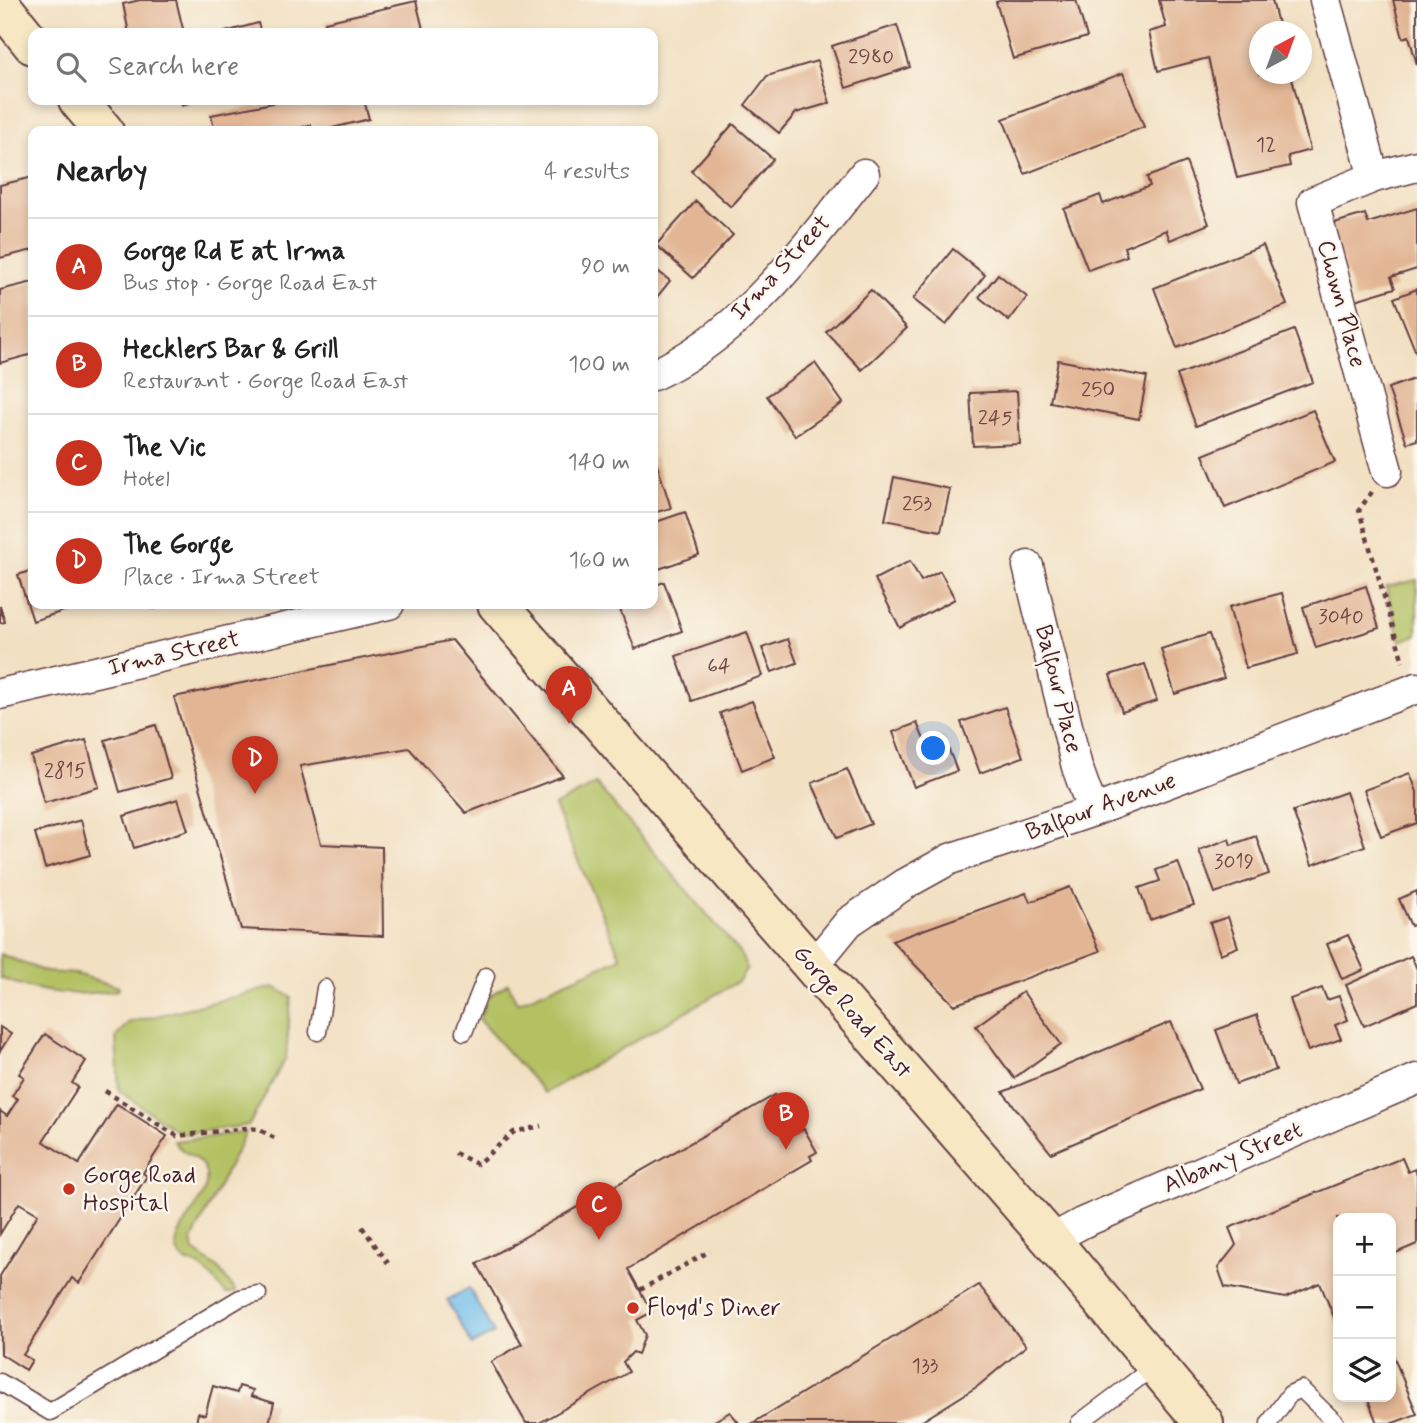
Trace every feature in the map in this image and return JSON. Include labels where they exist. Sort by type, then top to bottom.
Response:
[{"type":"main road","points":[[0,4],[28,39]]},
{"type":"main road","points":[[82,105],[100,126]]},
{"type":"main road","name":"Gorge Road East","points":[[502,609],[1051,1240],[1204,1423]]},
{"type":"street","points":[[1325,0],[1374,177]]},
{"type":"street","name":"Chown Place","points":[[1387,471],[1313,202],[1374,177],[1417,166]]},
{"type":"street","name":"Irma Street","points":[[658,373],[675,365],[750,308],[794,260],[864,174]]},
{"type":"street","name":"Balfour Place","points":[[1028,566],[1077,767],[1093,811]]},
{"type":"street","name":"Irma Street","points":[[0,694],[367,609]]},
{"type":"street","name":"Balfour Avenue","points":[[812,967],[849,922],[950,859],[1093,811],[1414,689]]},
{"type":"street","name":"Albany Street","points":[[1051,1240],[1082,1223],[1417,1079]]},
{"type":"lane","points":[[464,1032],[486,976]]},
{"type":"lane","points":[[318,1032],[325,988]]},
{"type":"lane","points":[[0,1382],[50,1412],[240,1298],[258,1294]]},
{"type":"lane","points":[[1079,1423],[1155,1366]]},
{"type":"lane","points":[[1269,1423],[1290,1394],[1301,1389],[1336,1423]]},
{"type":"path","points":[[1387,471],[1359,510],[1414,689]]},
{"type":"path","points":[[106,1091],[177,1136],[247,1128],[258,1129],[278,1140]]},
{"type":"path","points":[[455,1153],[477,1164],[514,1132],[541,1126]]},
{"type":"path","points":[[362,1227],[388,1262]]},
{"type":"path","points":[[640,1290],[710,1251]]},
{"type":"green space","points":[[1417,580],[1417,635],[1400,641],[1386,587]]},
{"type":"green space","points":[[596,784],[740,953],[747,969],[739,981],[545,1093],[479,1020],[487,998],[508,983],[517,1003],[621,958],[554,806]]},
{"type":"green space","points":[[0,954],[46,972],[76,974],[119,987],[118,990],[87,993],[58,993],[30,988],[0,978]]},
{"type":"green space","points":[[274,987],[291,997],[286,1057],[249,1125],[181,1134],[119,1091],[116,1037],[128,1023]]},
{"type":"green space","points":[[246,1132],[192,1240],[194,1251],[218,1268],[236,1292],[226,1294],[204,1270],[183,1259],[177,1248],[177,1239],[202,1196],[206,1174],[201,1163],[174,1141]]},
{"type":"water","points":[[469,1288],[494,1333],[472,1345],[447,1300]]},
{"type":"building","points":[[140,0],[176,0],[183,28],[128,28],[123,4]]},
{"type":"building","points":[[1076,0],[1087,37],[1013,59],[996,2]]},
{"type":"building","points":[[1159,0],[1272,0],[1277,21],[1249,21],[1249,84],[1294,84],[1310,150],[1288,156],[1290,166],[1237,178],[1208,58],[1158,71],[1149,32],[1166,27]]},
{"type":"building","points":[[1393,0],[1417,0],[1417,65],[1409,36],[1403,38]]},
{"type":"building","points":[[416,1],[423,28],[327,28],[325,22]]},
{"type":"building","points":[[258,23],[260,28],[240,28]]},
{"type":"building","points":[[897,25],[910,67],[846,88],[832,46]]},
{"type":"building","points":[[817,61],[830,103],[796,113],[779,133],[745,105],[767,76]]},
{"type":"building","points":[[1123,73],[1144,127],[1025,174],[1003,119]]},
{"type":"building","points":[[262,105],[365,105],[369,119],[340,126],[214,126],[211,115]]},
{"type":"building","points":[[733,124],[773,159],[731,207],[691,171]]},
{"type":"building","points":[[1186,162],[1209,224],[1170,240],[1166,230],[1124,247],[1127,256],[1088,270],[1064,209],[1100,195],[1103,204],[1150,186],[1147,177]]},
{"type":"building","points":[[28,178],[28,251],[0,258],[0,185]]},
{"type":"building","points":[[696,201],[733,235],[693,278],[658,247],[658,243]]},
{"type":"building","points":[[1417,208],[1417,269],[1391,277],[1395,288],[1355,300],[1331,224],[1365,214],[1368,223]]},
{"type":"building","points":[[1263,245],[1287,305],[1177,348],[1154,288]]},
{"type":"building","points":[[953,249],[985,275],[946,325],[913,299]]},
{"type":"building","points":[[658,271],[670,281],[658,296]]},
{"type":"building","points":[[998,274],[1027,297],[1009,321],[979,297]]},
{"type":"building","points":[[28,283],[28,355],[0,363],[0,290]]},
{"type":"building","points":[[1417,289],[1417,355],[1394,298]]},
{"type":"building","points":[[871,290],[907,328],[862,370],[826,332]]},
{"type":"building","points":[[1294,330],[1313,382],[1196,426],[1177,375]]},
{"type":"building","points":[[1058,360],[1147,377],[1139,419],[1050,402]]},
{"type":"building","points":[[815,363],[843,403],[795,436],[767,396]]},
{"type":"building","points":[[1417,378],[1417,440],[1407,443],[1388,388]]},
{"type":"building","points":[[1017,391],[1020,444],[973,446],[970,393]]},
{"type":"building","points":[[1313,410],[1335,462],[1225,508],[1203,455]]},
{"type":"building","points":[[658,467],[671,508],[658,512]]},
{"type":"building","points":[[894,477],[950,489],[941,531],[885,520]]},
{"type":"building","points":[[685,512],[699,555],[658,569],[658,521]]},
{"type":"building","points":[[910,561],[921,581],[940,571],[955,599],[900,628],[875,579]]},
{"type":"building","points":[[28,572],[28,606],[18,575]]},
{"type":"building","points":[[664,582],[682,631],[635,649],[620,609],[658,609],[658,584]]},
{"type":"building","points":[[1366,586],[1379,628],[1316,648],[1303,607]]},
{"type":"building","points":[[1282,593],[1298,654],[1246,668],[1229,607]]},
{"type":"building","points":[[0,606],[5,622],[0,623]]},
{"type":"building","points":[[29,609],[70,609],[33,621]]},
{"type":"building","points":[[747,632],[762,676],[692,701],[676,656]]},
{"type":"building","points":[[1209,634],[1224,678],[1175,694],[1161,649]]},
{"type":"building","points":[[788,639],[797,663],[772,672],[762,648]]},
{"type":"building","points":[[452,640],[563,776],[466,813],[409,748],[300,766],[321,844],[382,847],[383,936],[241,929],[174,697]]},
{"type":"building","points":[[1145,664],[1157,701],[1122,712],[1110,675]]},
{"type":"building","points":[[752,701],[775,757],[742,770],[720,713]]},
{"type":"building","points":[[1005,707],[1023,757],[980,773],[961,722]]},
{"type":"building","points":[[917,723],[925,742],[944,737],[957,771],[914,787],[893,732]]},
{"type":"building","points":[[156,725],[171,778],[120,792],[105,740]]},
{"type":"building","points":[[86,740],[99,787],[44,803],[31,756]]},
{"type":"building","points":[[847,769],[871,824],[837,838],[812,783]]},
{"type":"building","points":[[1410,773],[1417,792],[1417,823],[1381,836],[1364,790]]},
{"type":"building","points":[[1346,792],[1365,846],[1312,865],[1293,811]]},
{"type":"building","points":[[178,799],[188,830],[134,848],[124,816]]},
{"type":"building","points":[[81,820],[90,855],[45,868],[35,833]]},
{"type":"building","points":[[1256,836],[1269,874],[1215,893],[1199,850],[1229,839],[1231,845]]},
{"type":"building","points":[[1178,862],[1194,905],[1150,920],[1139,888],[1160,881],[1156,870]]},
{"type":"building","points":[[1070,887],[1100,951],[954,1005],[892,941],[1026,893],[1030,902]]},
{"type":"building","points":[[1417,891],[1417,924],[1411,926],[1399,899]]},
{"type":"building","points":[[1228,917],[1238,947],[1220,954],[1210,923]]},
{"type":"building","points":[[1348,935],[1364,970],[1342,979],[1327,944]]},
{"type":"building","points":[[1411,956],[1417,969],[1417,1003],[1364,1026],[1346,985]]},
{"type":"building","points":[[1322,988],[1327,1000],[1339,996],[1348,1020],[1335,1025],[1341,1039],[1308,1051],[1290,999]]},
{"type":"building","points":[[1023,992],[1061,1044],[1014,1078],[976,1026]]},
{"type":"building","points":[[1257,1015],[1276,1070],[1236,1084],[1216,1030]]},
{"type":"building","points":[[1171,1022],[1200,1089],[1051,1153],[1003,1092]]},
{"type":"building","points":[[0,1027],[11,1034],[0,1051]]},
{"type":"building","name":"Gorge Road Hospital","points":[[45,1034],[86,1061],[72,1083],[78,1087],[43,1141],[79,1164],[117,1104],[167,1136],[143,1173],[147,1176],[79,1283],[72,1278],[23,1355],[32,1360],[26,1370],[1,1354],[0,1276],[38,1214],[19,1203],[0,1234],[0,1111],[7,1116],[18,1099],[12,1096],[24,1077],[19,1074]]},
{"type":"building","points":[[775,1095],[777,1099],[784,1095],[796,1116],[789,1120],[797,1133],[804,1129],[817,1152],[810,1156],[812,1160],[628,1269],[652,1312],[637,1320],[645,1335],[638,1354],[633,1352],[623,1362],[629,1372],[539,1423],[526,1423],[491,1362],[522,1344],[477,1264]]},
{"type":"building","points":[[1402,1158],[1408,1172],[1415,1169],[1417,1175],[1417,1244],[1396,1253],[1396,1213],[1333,1213],[1333,1315],[1320,1283],[1285,1298],[1225,1287],[1218,1268],[1236,1245],[1229,1228]]},
{"type":"building","points":[[979,1285],[1026,1346],[978,1386],[919,1423],[753,1423]]},
{"type":"building","points":[[1396,1362],[1417,1414],[1393,1423],[1377,1423],[1369,1402],[1396,1402]]},
{"type":"building","points":[[213,1386],[237,1393],[239,1386],[253,1390],[251,1396],[274,1403],[269,1423],[196,1423],[198,1413],[205,1415]]},
{"type":"building","points":[[730,1412],[739,1423],[711,1423]]},
{"type":"place","name":"Gorge Rd E at Irma","points":[[569,724]]},
{"type":"place","name":"The Gorge","points":[[255,794]]},
{"type":"place","name":"Hecklers Bar & Grill","points":[[786,1150]]},
{"type":"place","name":"Gorge Road Hospital","points":[[69,1189]]},
{"type":"place","name":"The Vic","points":[[599,1240]]},
{"type":"place","name":"Floyd's Diner","points":[[633,1308]]}]
